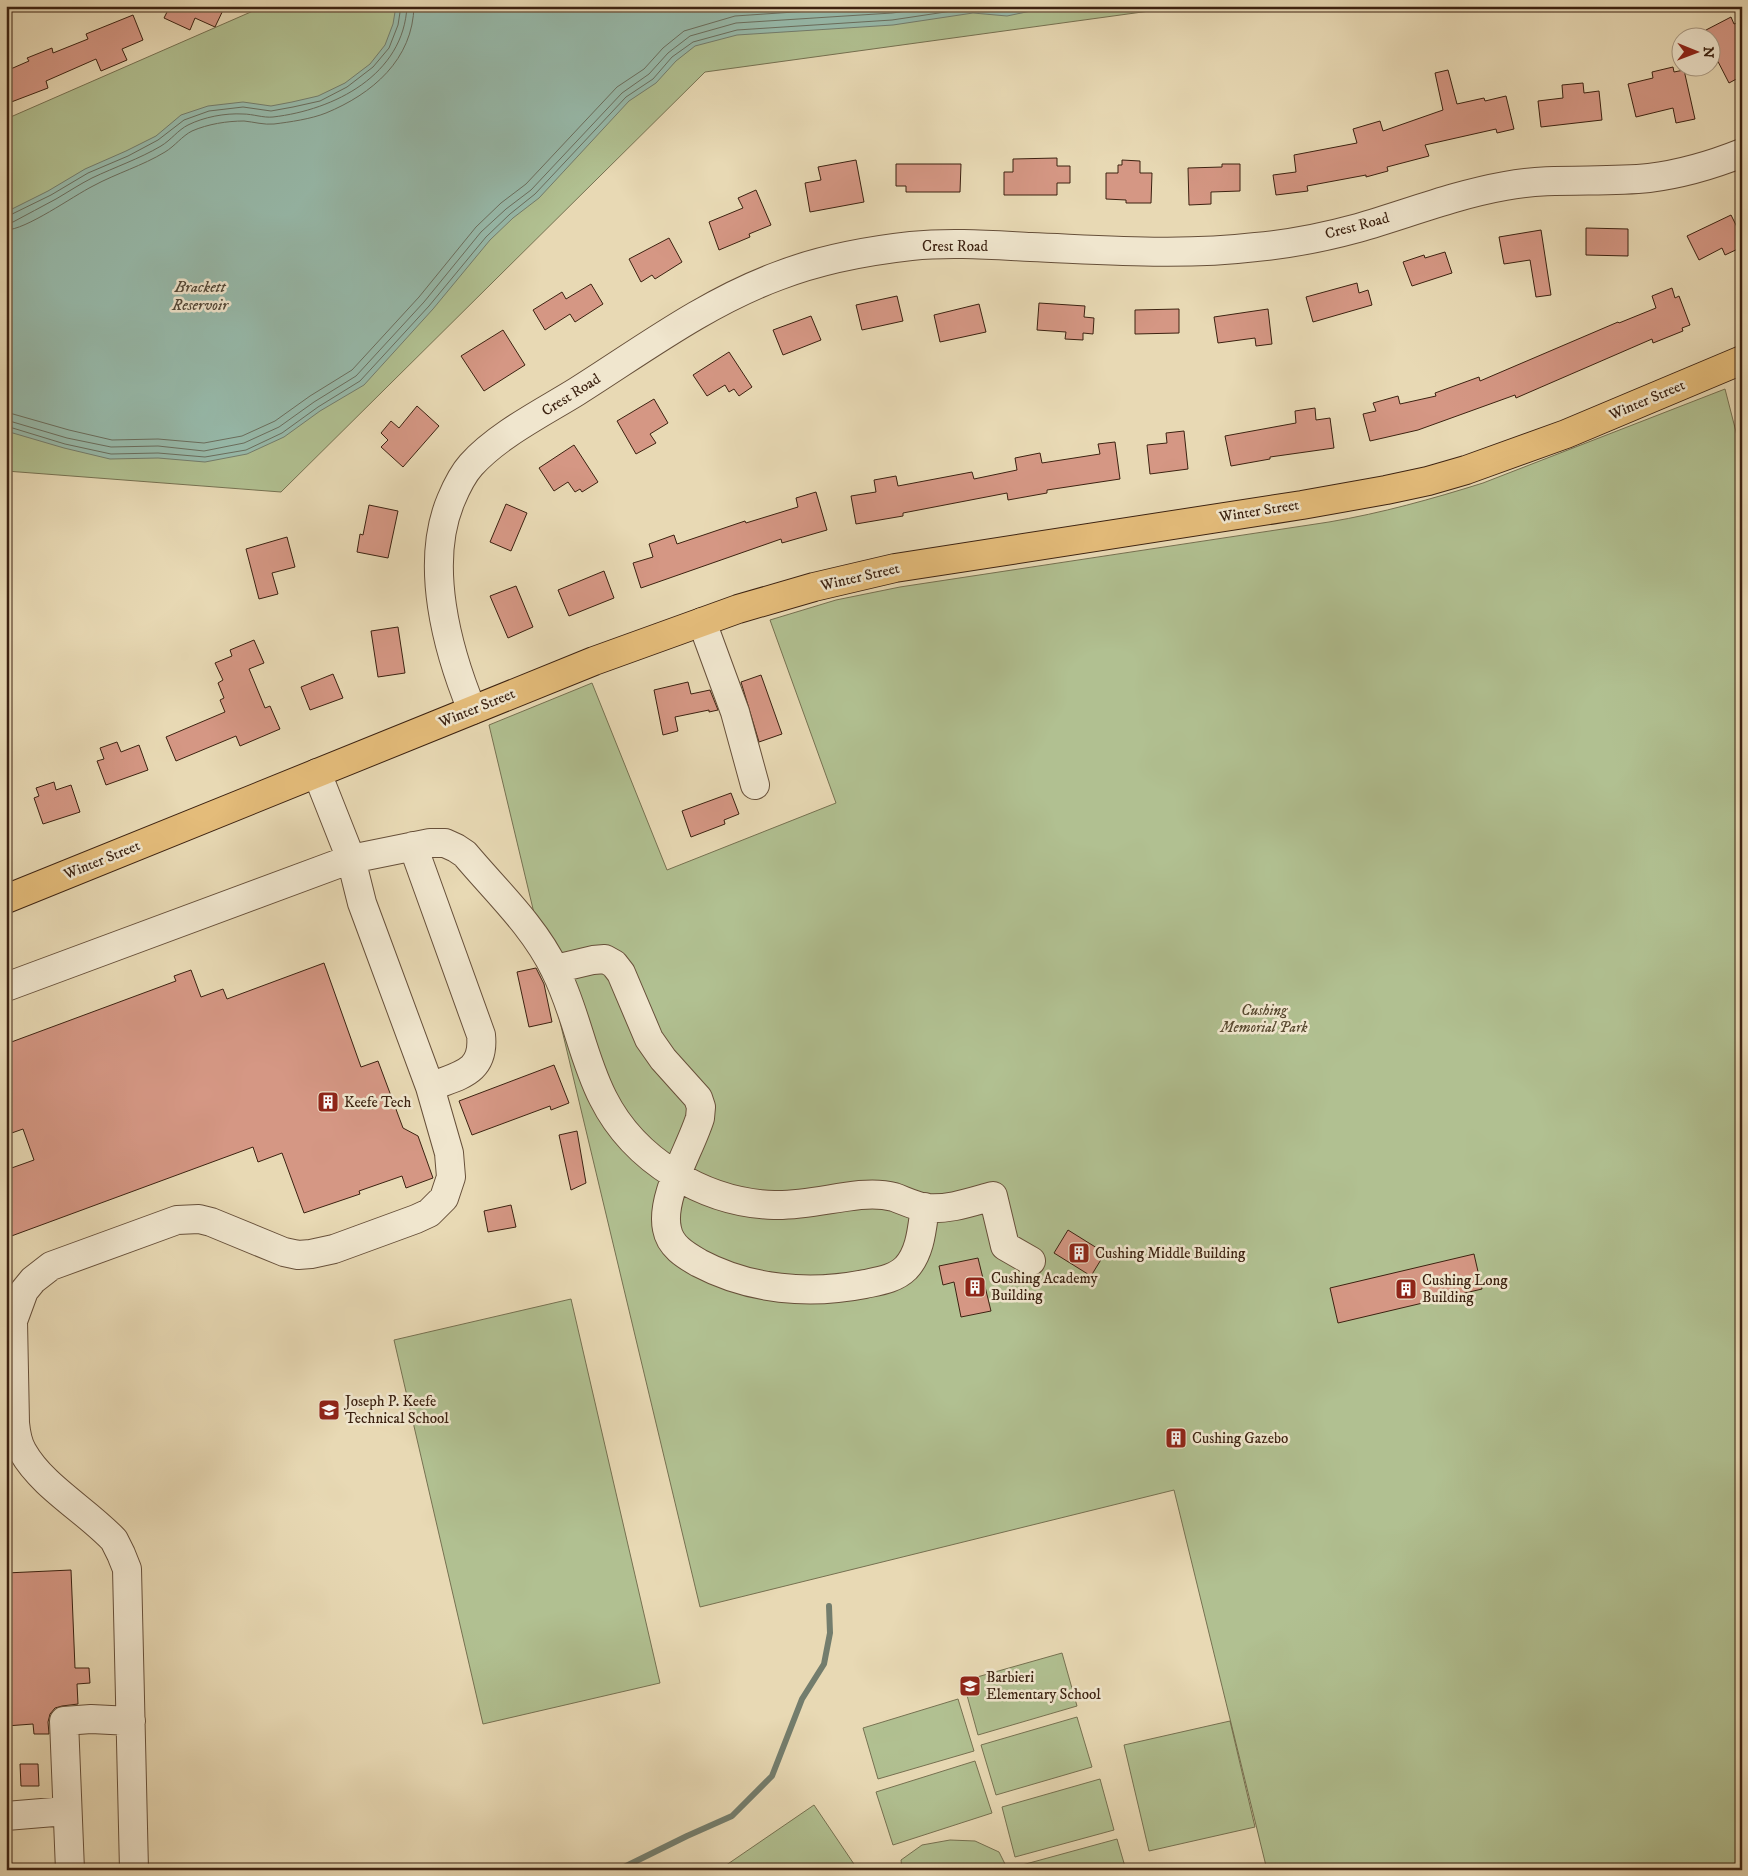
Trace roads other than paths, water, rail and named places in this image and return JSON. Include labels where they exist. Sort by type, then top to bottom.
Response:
[{"type":"main road","name":"Winter Street","points":[[6,899],[594,661],[702,622],[814,587],[895,568],[1302,505],[1428,481],[1474,467],[1566,434],[1742,360]]},
{"type":"street","name":"Crest Road","points":[[472,710],[463,688],[448,633],[438,570],[442,526],[459,482],[471,466],[509,434],[706,310],[757,285],[780,275],[844,257],[910,246],[970,244],[1143,252],[1210,250],[1271,245],[1361,227],[1444,200],[1508,185],[1569,180],[1620,180],[1657,177],[1699,168],[1742,153]]},
{"type":"street","points":[[702,622],[735,712],[756,785]]},
{"type":"street","points":[[134,1870],[127,1569],[122,1554],[106,1531],[32,1466],[22,1452],[17,1439],[13,1321],[24,1292],[33,1280],[51,1266],[177,1220],[199,1219],[211,1222],[284,1252],[311,1254],[334,1249],[416,1219],[437,1206],[444,1198],[451,1178],[448,1153],[430,1087],[362,903],[351,859],[317,773]]},
{"type":"street","points":[[6,987],[351,859],[413,846],[444,843],[464,854],[530,930],[543,948],[555,969],[576,1019],[596,1081],[613,1115],[641,1149],[677,1177],[700,1189],[748,1203],[774,1205],[798,1204],[878,1194],[925,1208],[950,1207],[993,1196],[1005,1246],[1031,1261]]},
{"type":"street","points":[[413,846],[481,1035],[482,1047],[480,1058],[464,1074],[430,1087]]},
{"type":"street","points":[[555,969],[593,960],[605,959],[614,964],[621,973],[649,1040],[662,1059],[698,1098],[701,1107],[700,1118],[671,1191],[665,1218],[670,1240],[688,1257],[709,1268],[754,1284],[775,1288],[821,1290],[883,1281],[895,1276],[906,1268],[914,1257],[925,1208]]},
{"type":"street","points":[[70,1870],[66,1811],[64,1721],[91,1719],[131,1721]]},
{"type":"street","points":[[6,1816],[66,1811]]},
{"type":"water","name":"Brackett Reservoir","points":[[396,6],[1055,6],[1007,16],[973,13],[893,25],[737,35],[695,46],[676,61],[656,83],[629,101],[539,198],[513,218],[490,240],[433,309],[364,385],[320,411],[284,437],[247,454],[205,462],[158,458],[110,459],[6,431],[6,212],[48,191],[85,169],[156,136],[181,115],[208,106],[243,102],[271,106],[292,102],[318,96],[345,83],[370,64],[385,45],[393,24]]},
{"type":"waterway","points":[[618,1870],[732,1816],[772,1776],[802,1699],[824,1664],[830,1633],[829,1606]]},
{"type":"place","name":"Keefe Tech","points":[[328,1102]]},
{"type":"place","name":"Cushing Middle Building","points":[[1079,1253]]},
{"type":"place","name":"Cushing Academy Building","points":[[975,1287]]},
{"type":"place","name":"Cushing Long Building","points":[[1406,1289]]},
{"type":"place","name":"Joseph P. Keefe Technical School","points":[[329,1410]]},
{"type":"place","name":"Cushing Gazebo","points":[[1176,1438]]},
{"type":"place","name":"Barbieri Elementary School","points":[[970,1686]]},
{"type":"park label","name":"Cushing Memorial Park","points":[[1264,1018]]}]
